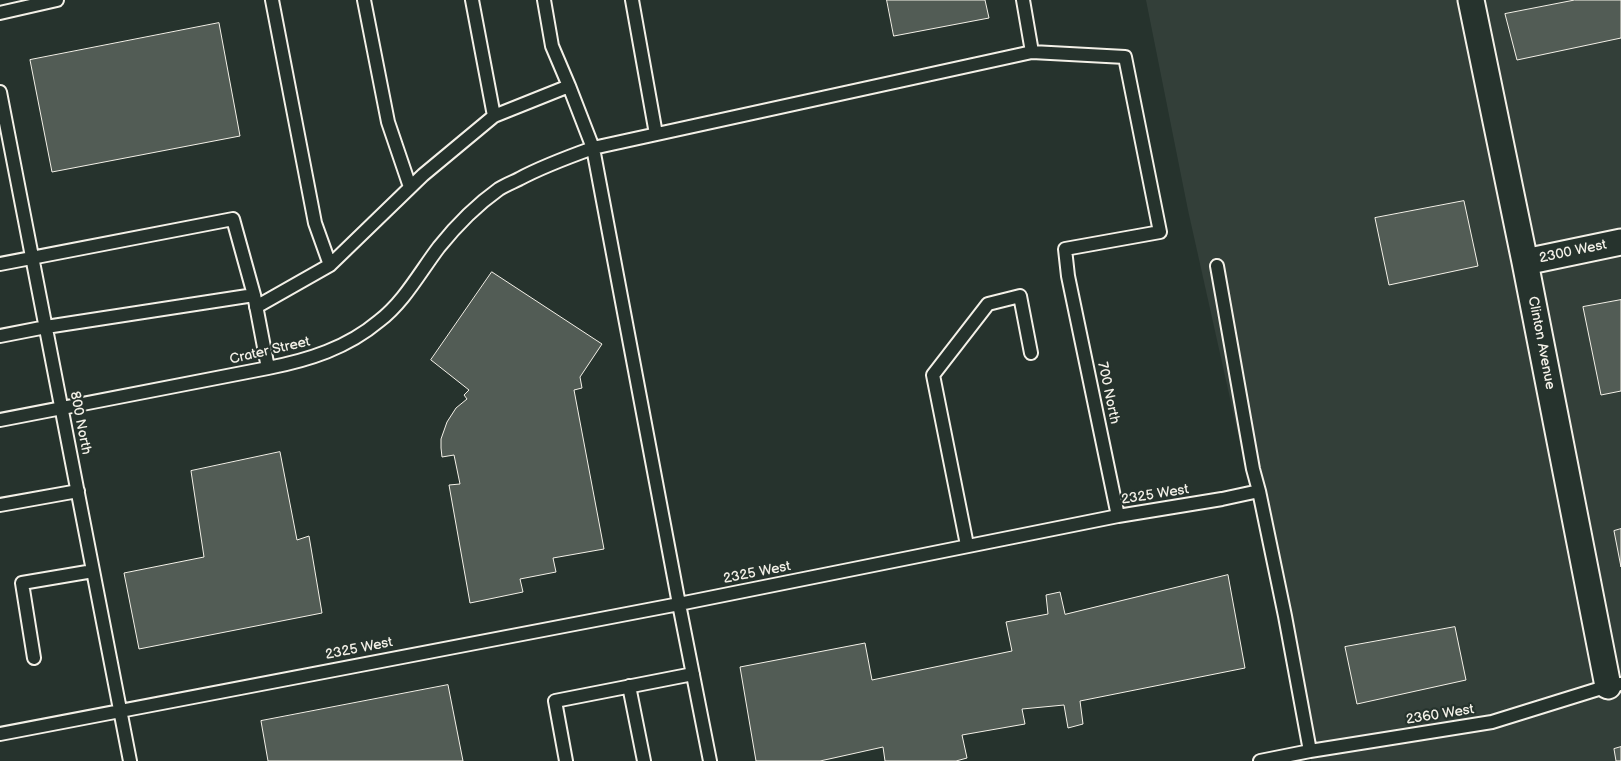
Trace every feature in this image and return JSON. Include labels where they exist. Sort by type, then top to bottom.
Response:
[{"type":"street","name":"Clinton Avenue","points":[[1471,0],[1614,685]]},
{"type":"street","name":"2300 West","points":[[1526,262],[1621,242]]},
{"type":"lane","points":[[0,13],[57,0]]},
{"type":"lane","points":[[272,0],[315,223],[330,265]]},
{"type":"lane","points":[[364,0],[388,122],[410,188]]},
{"type":"lane","points":[[472,0],[494,116]]},
{"type":"lane","points":[[544,0],[552,46],[593,148],[710,761]]},
{"type":"lane","points":[[632,0],[656,134]]},
{"type":"lane","points":[[1023,0],[1032,52]]},
{"type":"lane","name":"Crater Street","points":[[0,420],[302,361],[330,351],[353,340],[380,321],[402,299],[441,245],[473,211],[500,188],[538,169],[593,148],[1032,52]]},
{"type":"lane","name":"700 North","points":[[1032,52],[1126,57],[1160,232],[1065,249],[1068,276],[1118,516]]},
{"type":"lane","points":[[0,336],[46,327],[255,301],[330,265],[423,175],[494,116],[569,86]]},
{"type":"lane","name":"800 North","points":[[0,92],[130,761]]},
{"type":"lane","points":[[0,264],[233,219],[255,301],[268,368]]},
{"type":"lane","points":[[1217,266],[1253,469],[1259,491],[1310,751]]},
{"type":"lane","points":[[968,546],[933,375],[988,304],[1020,296],[1031,353]]},
{"type":"lane","points":[[0,506],[78,491]]},
{"type":"lane","name":"2325 West","points":[[0,734],[679,604],[1118,516],[1259,491]]},
{"type":"lane","points":[[34,658],[22,584],[93,571]]},
{"type":"lane","points":[[566,761],[554,701],[693,674]]},
{"type":"lane","name":"2360 West","points":[[1260,761],[1310,751],[1492,722],[1614,685]]},
{"type":"lane","points":[[629,686],[644,761]]},
{"type":"shaded area","points":[[1146,0],[1621,0],[1621,761],[1311,761],[1188,210]]},
{"type":"building","points":[[887,0],[985,0],[989,18],[894,36]]},
{"type":"building","points":[[1575,0],[1621,0],[1621,38],[1517,60],[1505,14]]},
{"type":"building","points":[[219,23],[240,136],[52,172],[30,60]]},
{"type":"building","points":[[1464,201],[1478,266],[1389,285],[1375,218]]},
{"type":"building","points":[[492,272],[602,344],[580,377],[582,388],[574,390],[604,549],[553,558],[556,572],[520,579],[523,592],[470,603],[449,485],[460,484],[454,455],[442,457],[441,448],[441,439],[447,422],[456,408],[467,399],[464,395],[469,390],[431,360]]},
{"type":"building","points":[[1621,300],[1621,391],[1601,395],[1583,307]]},
{"type":"building","points":[[280,452],[297,540],[309,536],[322,613],[139,649],[124,573],[204,557],[191,471]]},
{"type":"building","points":[[1621,529],[1621,567],[1614,531]]},
{"type":"building","points":[[1228,575],[1245,668],[1080,701],[1083,724],[1068,728],[1064,705],[1022,709],[1025,724],[962,735],[967,758],[956,761],[885,761],[883,747],[820,761],[756,761],[740,667],[865,643],[872,680],[1012,651],[1006,622],[1048,614],[1046,595],[1060,592],[1065,614]]},
{"type":"building","points":[[1455,627],[1466,680],[1357,704],[1345,647]]},
{"type":"building","points":[[448,685],[463,761],[268,761],[261,721]]},
{"type":"building","points":[[1621,747],[1621,761],[1616,761],[1614,749]]}]
